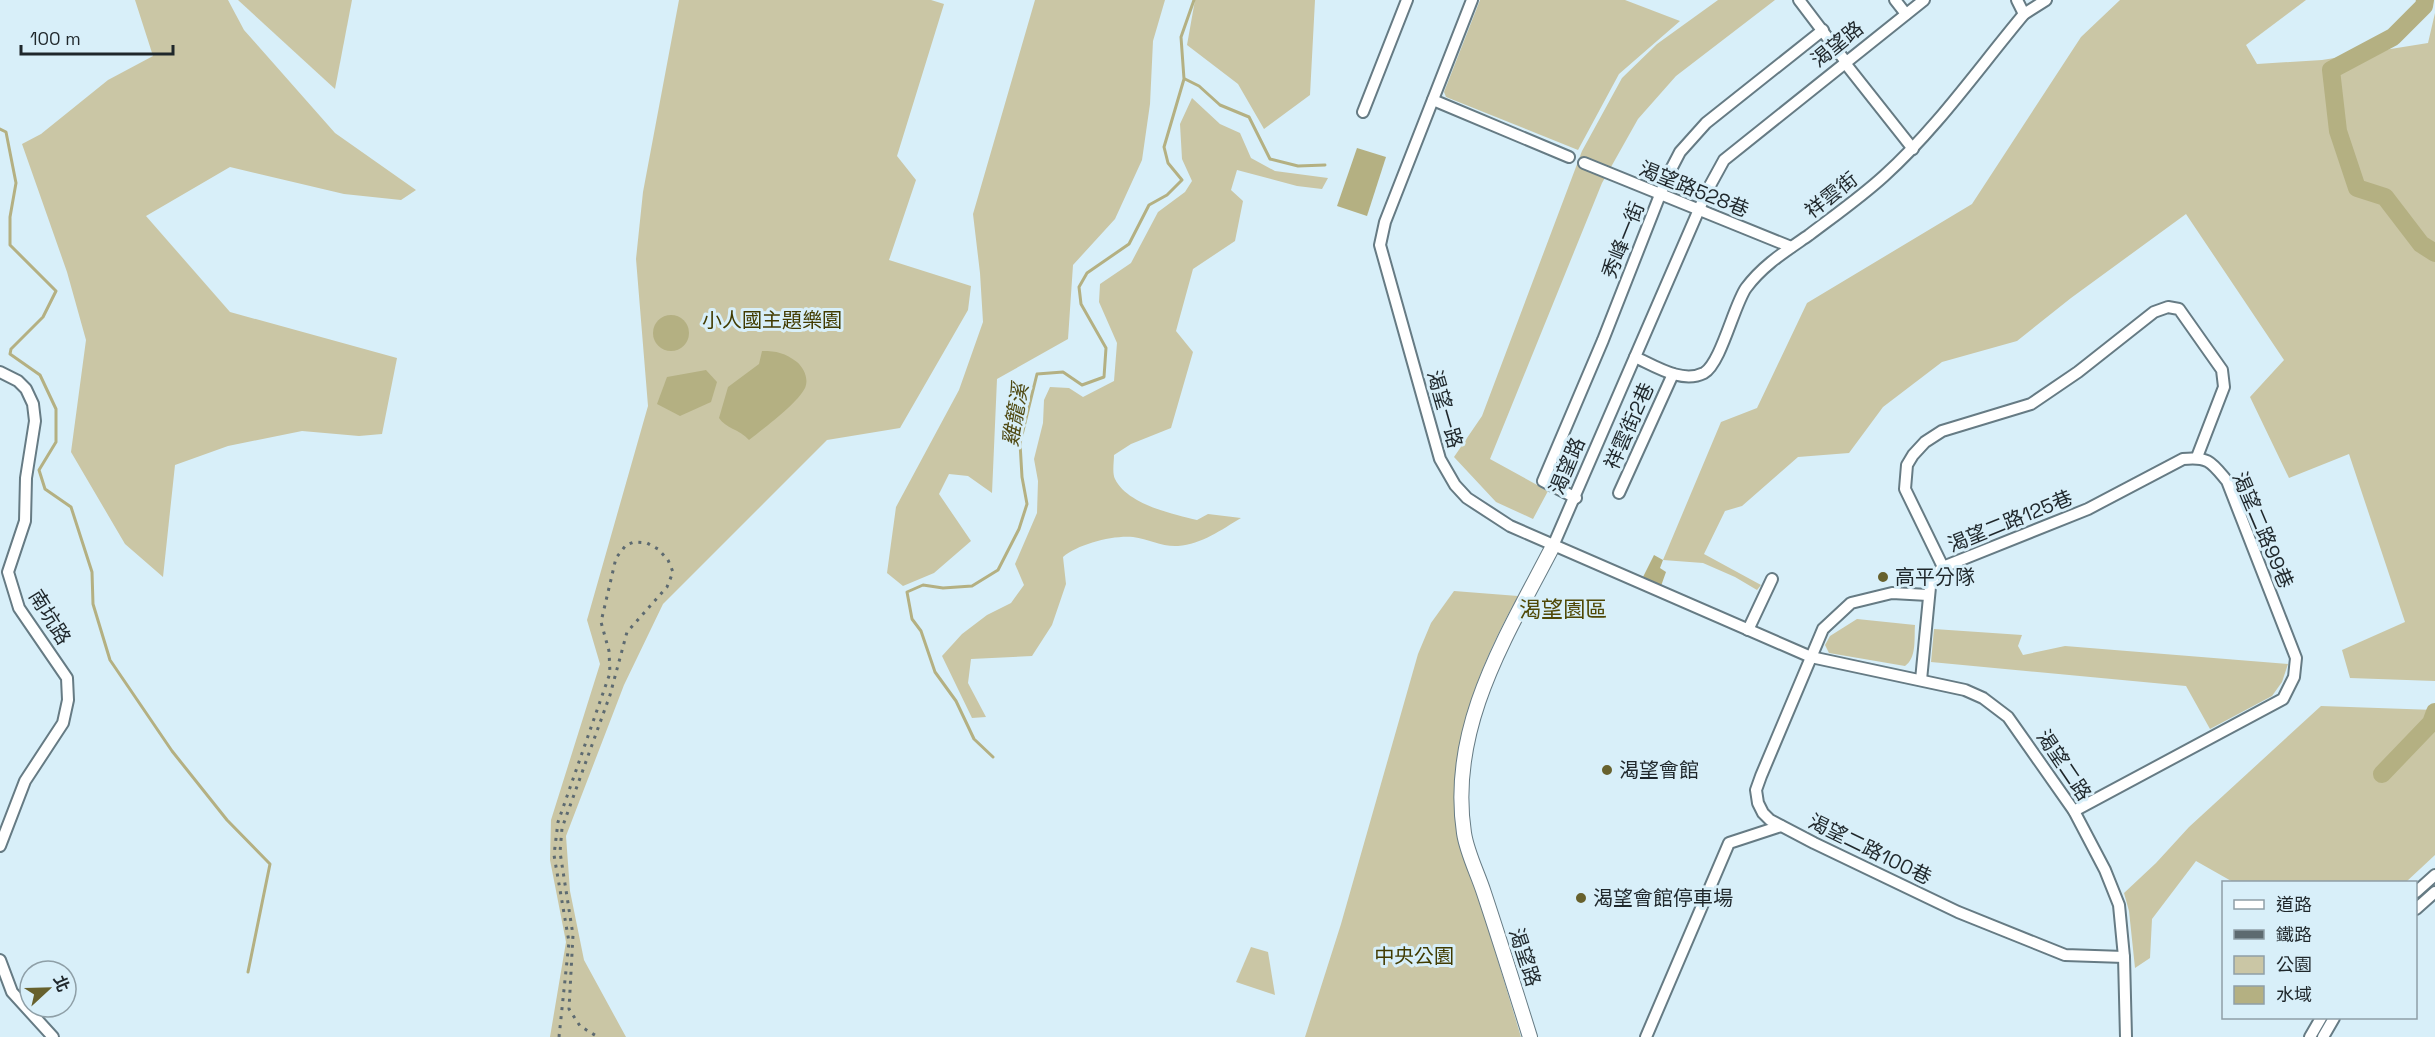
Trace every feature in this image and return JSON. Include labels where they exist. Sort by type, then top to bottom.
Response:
[{"type":"street","points":[[1363,112],[1407,0]]},
{"type":"street","name":"渴望一路","points":[[1472,0],[1433,100],[1395,206],[1387,236],[1380,245],[1419,372],[1440,459],[1455,485],[1467,498],[1509,526],[1811,657]]},
{"type":"street","points":[[1799,0],[1913,149]]},
{"type":"street","points":[[1895,0],[1906,14]]},
{"type":"street","name":"渴望路","points":[[1530,1037],[1464,835],[1461,794],[1464,747],[1485,683],[1576,498],[1698,210],[1724,160],[1924,0]]},
{"type":"street","points":[[2017,0],[2024,14]]},
{"type":"street","name":"祥雲街","points":[[1635,357],[1685,377],[1705,372],[1713,362],[1745,288],[1770,262],[1882,178],[1913,149],[2024,14],[2046,0]]},
{"type":"street","name":"秀峰一街","points":[[1576,498],[1543,482],[1603,340],[1660,195],[1680,152],[1706,123],[1823,30]]},
{"type":"street","points":[[1433,100],[1569,157]]},
{"type":"street","name":"渴望路528巷","points":[[1584,163],[1791,247]]},
{"type":"street","points":[[1397,306],[1411,311]]},
{"type":"street","points":[[1943,567],[1905,489],[1907,465],[1913,455],[1925,442],[1942,431],[2031,404],[2078,372],[2154,312],[2168,307],[2179,309],[2222,370],[2224,387],[2197,458]]},
{"type":"street","name":"南坑路","points":[[0,372],[18,381],[26,389],[33,404],[35,420],[26,478],[25,521],[8,572],[19,608],[67,678],[68,700],[63,723],[25,781],[0,846]]},
{"type":"street","name":"祥雲街2巷","points":[[1619,493],[1673,374]]},
{"type":"street","name":"渴望二路125巷","points":[[1921,680],[1928,595],[1935,575],[1943,567],[2088,509],[2183,459],[2197,458]]},
{"type":"street","name":"渴望二路99巷","points":[[2074,811],[2283,699],[2294,677],[2296,657],[2227,481],[2210,461],[2197,458]]},
{"type":"street","points":[[1748,630],[1772,579]]},
{"type":"street","name":"渴望二路100巷","points":[[1928,595],[1892,593],[1851,603],[1823,629],[1756,790],[1758,803],[1763,813],[1781,826],[1958,912],[2064,955],[2124,957]]},
{"type":"street","name":"渴望二路","points":[[1811,657],[1965,690],[1983,698],[2008,717],[2074,811],[2105,870],[2119,904],[2124,957],[2126,1037]]},
{"type":"street","points":[[1646,1037],[1729,843],[1781,826]]},
{"type":"street","points":[[2417,890],[2435,875]]},
{"type":"street","points":[[2417,907],[2435,892]]},
{"type":"street","points":[[0,960],[12,992],[53,1037]]},
{"type":"street","points":[[2310,1037],[2320,1019]]},
{"type":"street","points":[[2323,1037],[2333,1019]]},
{"type":"green space","points":[[135,0],[228,0],[244,30],[335,133],[416,190],[401,200],[344,194],[230,167],[146,216],[230,312],[397,358],[382,434],[359,436],[302,431],[228,446],[175,465],[163,577],[125,544],[71,452],[86,340],[67,272],[22,144],[41,134],[108,80],[153,56]]},
{"type":"green space","points":[[238,0],[352,0],[335,89]]},
{"type":"green space","name":"小人國主題樂園","points":[[679,0],[931,0],[944,4],[897,156],[916,180],[889,260],[971,286],[968,310],[900,428],[827,440],[663,604],[624,685],[566,836],[570,891],[584,960],[626,1037],[550,1037],[566,942],[550,860],[551,820],[600,664],[587,620],[648,406],[636,259],[643,192]]},
{"type":"green space","points":[[1035,0],[1165,0],[1153,41],[1150,104],[1142,160],[1115,219],[1073,265],[1068,339],[997,379],[992,493],[968,476],[949,474],[939,494],[971,541],[934,573],[903,586],[887,573],[896,507],[959,390],[983,322],[973,214]]},
{"type":"green space","points":[[1195,0],[1315,0],[1310,95],[1264,129],[1238,84],[1187,45]]},
{"type":"green space","points":[[1480,0],[1625,0],[1680,21],[1619,74],[1578,150],[1446,97],[1444,92]]},
{"type":"green space","points":[[1718,0],[1775,0],[1676,76],[1638,119],[1602,183],[1490,459],[1548,491],[1533,519],[1496,502],[1454,457],[1482,416],[1582,151],[1622,78],[1657,44]]},
{"type":"green space","points":[[2120,0],[2306,0],[2246,45],[2257,64],[2322,60],[2428,43],[2435,13],[2435,681],[2350,678],[2342,650],[2405,622],[2349,454],[2289,478],[2250,397],[2284,360],[2186,214],[2071,298],[2017,341],[1942,362],[1883,407],[1849,453],[1798,457],[1742,506],[1725,511],[1704,554],[1761,585],[1757,590],[1703,563],[1663,560],[1721,422],[1757,408],[1807,303],[1972,204],[2081,37]]},
{"type":"green space","points":[[1192,98],[1220,124],[1240,133],[1251,158],[1275,171],[1328,178],[1322,189],[1297,186],[1237,170],[1231,190],[1243,201],[1235,241],[1193,269],[1176,331],[1193,352],[1171,428],[1131,444],[1114,455],[1113,471],[1121,488],[1151,507],[1197,520],[1208,514],[1241,518],[1211,536],[1187,545],[1172,546],[1133,537],[1116,537],[1086,544],[1069,552],[1063,557],[1066,584],[1052,625],[1032,656],[971,659],[968,683],[986,717],[972,718],[942,656],[962,634],[987,615],[1011,603],[1024,585],[1015,564],[1037,513],[1038,481],[1034,459],[1043,423],[1044,400],[1050,387],[1069,388],[1083,397],[1114,381],[1117,343],[1099,302],[1100,284],[1131,263],[1158,212],[1185,192],[1192,181],[1182,159],[1180,124]]},
{"type":"green space","name":"中央公園","points":[[1454,591],[1518,596],[1491,649],[1470,705],[1457,763],[1455,792],[1456,822],[1521,1037],[1305,1037],[1341,924],[1418,654],[1431,623]]},
{"type":"green space","points":[[1857,619],[1915,625],[1914,647],[1909,662],[1905,666],[1829,653],[1825,645],[1830,636]]},
{"type":"green space","points":[[1934,629],[2022,635],[2018,646],[2023,655],[2065,646],[2288,664],[2282,682],[2272,696],[2210,729],[2186,686],[1931,662]]},
{"type":"green space","points":[[2321,706],[2435,710],[2435,855],[2407,881],[2231,881],[2196,861],[2152,919],[2150,958],[2135,968],[2129,911],[2124,893],[2189,827]]},
{"type":"green space","points":[[1251,947],[1268,952],[1275,995],[1236,982]]},
{"type":"water","points":[[1357,148],[1386,157],[1367,216],[1337,206]]},
{"type":"water","points":[[671,315],[684,320],[689,333],[684,346],[671,351],[658,346],[653,333],[658,320]]},
{"type":"water","points":[[762,351],[781,353],[797,362],[805,374],[806,385],[788,408],[749,440],[719,418],[728,387],[759,364]]},
{"type":"water","points":[[706,370],[717,382],[711,402],[680,416],[657,404],[667,377]]},
{"type":"water","points":[[1654,555],[1663,560],[1660,568],[1666,572],[1661,586],[1643,577]]},
{"type":"waterway","name":"雞籠溪","points":[[993,757],[974,739],[956,701],[935,672],[921,631],[912,619],[907,592],[923,585],[943,588],[972,586],[998,570],[1019,529],[1027,504],[1022,477],[1020,443],[1037,374],[1063,372],[1082,385],[1104,377],[1106,348],[1081,304],[1079,287],[1087,273],[1129,244],[1149,205],[1167,195],[1182,180],[1168,163],[1164,147],[1184,79],[1181,37],[1194,0]]},
{"type":"waterway","points":[[2425,0],[2424,6],[2393,37],[2331,70],[2338,131],[2357,188],[2385,197],[2421,244],[2435,253]]},
{"type":"waterway","points":[[1185,79],[1199,86],[1220,105],[1249,117],[1270,159],[1298,166],[1325,165]]},
{"type":"waterway","points":[[0,129],[6,132],[16,183],[10,217],[10,245],[56,291],[43,317],[11,349],[10,354],[40,375],[56,409],[56,442],[39,470],[45,489],[71,507],[92,572],[93,604],[110,660],[172,751],[227,820],[270,864],[248,972]]},
{"type":"waterway","points":[[2382,774],[2431,723],[2435,712]]},
{"type":"railway","points":[[559,1037],[569,942],[554,855],[558,822],[610,673],[609,651],[601,622],[616,558],[626,545],[634,542],[647,543],[658,549],[668,560],[673,572],[667,587],[627,632],[610,695],[562,828],[560,852],[573,935],[569,1009],[580,1026],[598,1037]]},
{"type":"place","name":"高平分隊","points":[[1883,577]]},
{"type":"place","name":"渴望會館","points":[[1607,770]]},
{"type":"place","name":"渴望會館停車場","points":[[1581,898]]},
{"type":"district","name":"渴望園區","points":[[1563,609]]}]
